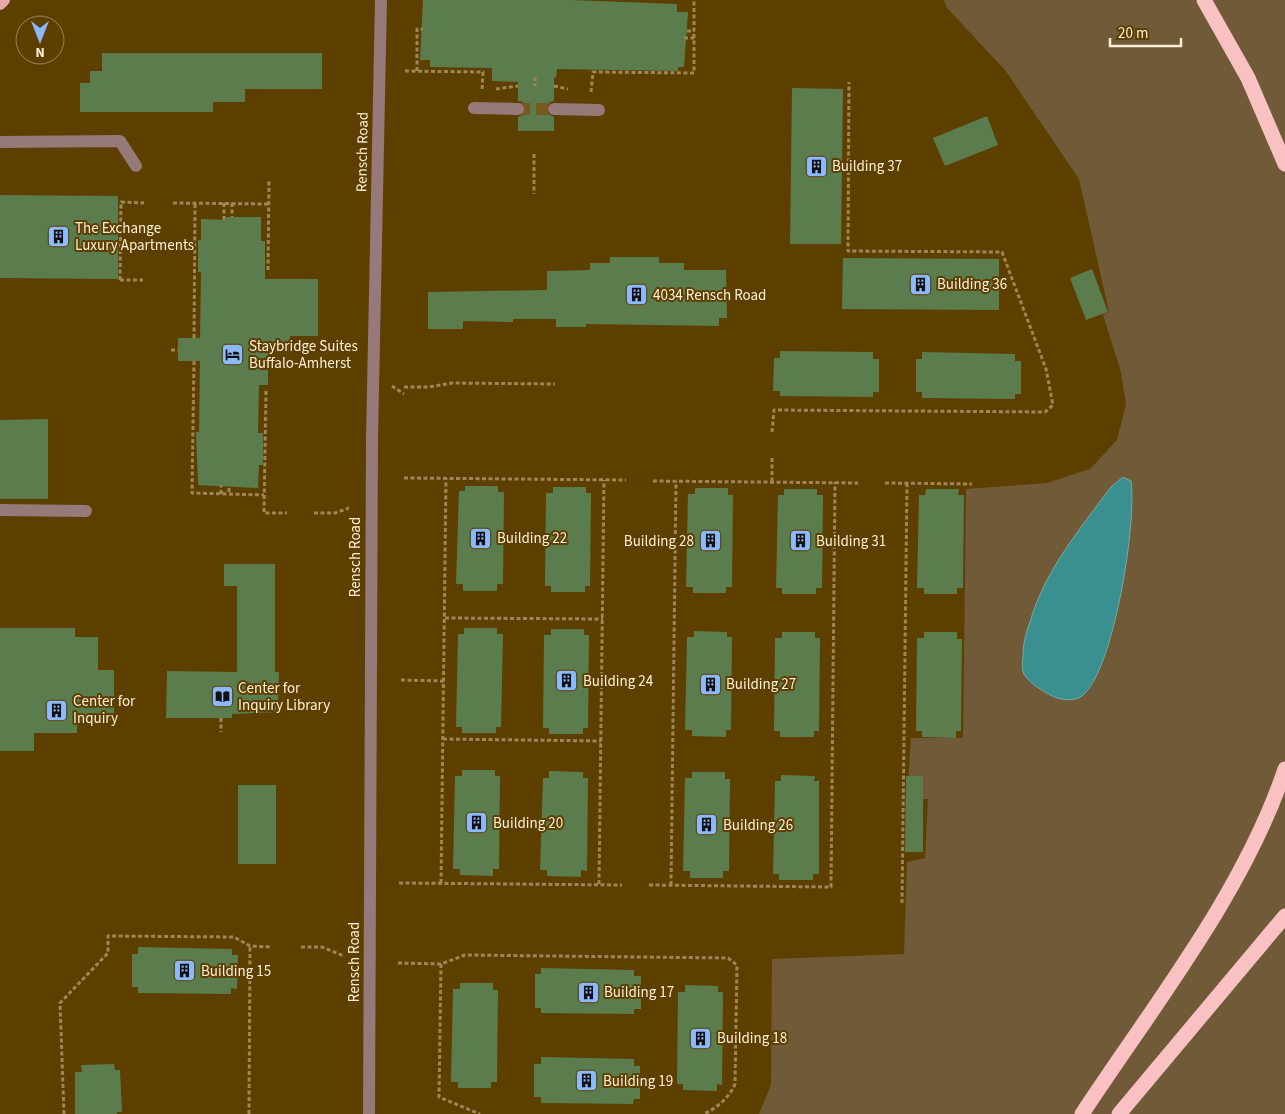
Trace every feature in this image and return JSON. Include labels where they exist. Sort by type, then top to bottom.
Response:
[{"type":"highway","points":[[1204,0],[1248,78],[1285,164]]},
{"type":"highway","points":[[1082,1114],[1208,924],[1248,852],[1285,769]]},
{"type":"highway","points":[[1119,1114],[1285,916]]},
{"type":"main road","points":[[0,4],[4,0]]},
{"type":"street","name":"Rensch Road","points":[[369,1114],[372,438],[381,0]]},
{"type":"street","points":[[474,108],[518,109]]},
{"type":"street","points":[[554,109],[599,110]]},
{"type":"street","points":[[0,142],[120,141],[136,166]]},
{"type":"street","points":[[0,510],[86,511]]},
{"type":"path","points":[[584,92],[592,92],[593,72],[694,73],[694,0]]},
{"type":"path","points":[[417,71],[419,40],[417,29],[423,29]]},
{"type":"path","points":[[687,30],[694,30]]},
{"type":"path","points":[[684,38],[694,38]]},
{"type":"path","points":[[405,71],[483,72],[482,92],[486,93]]},
{"type":"path","points":[[535,77],[535,86]]},
{"type":"path","points":[[772,432],[774,410],[1045,412],[1053,405],[1046,368],[1002,252],[848,251],[849,82]]},
{"type":"path","points":[[491,92],[502,88],[518,86]]},
{"type":"path","points":[[554,86],[571,91]]},
{"type":"path","points":[[534,154],[534,194]]},
{"type":"path","points":[[268,270],[269,180]]},
{"type":"path","points":[[143,280],[119,279],[121,202],[144,203]]},
{"type":"path","points":[[173,203],[268,204]]},
{"type":"path","points":[[194,338],[195,203]]},
{"type":"path","points":[[224,203],[224,220]]},
{"type":"path","points":[[232,203],[232,217]]},
{"type":"path","points":[[171,350],[178,350]]},
{"type":"path","points":[[194,361],[192,493],[264,494]]},
{"type":"path","points":[[404,387],[429,387],[452,383],[555,384]]},
{"type":"path","points":[[392,386],[404,394]]},
{"type":"path","points":[[266,391],[264,513],[287,513]]},
{"type":"path","points":[[772,458],[772,482]]},
{"type":"path","points":[[404,478],[626,480]]},
{"type":"path","points":[[441,883],[446,478]]},
{"type":"path","points":[[599,884],[604,480]]},
{"type":"path","points":[[653,481],[858,483]]},
{"type":"path","points":[[671,885],[676,481]]},
{"type":"path","points":[[649,885],[831,887],[835,482]]},
{"type":"path","points":[[885,483],[972,484]]},
{"type":"path","points":[[902,903],[907,483]]},
{"type":"path","points":[[221,485],[221,494]]},
{"type":"path","points":[[229,488],[229,494]]},
{"type":"path","points":[[314,513],[335,513],[349,508]]},
{"type":"path","points":[[445,618],[602,619]]},
{"type":"path","points":[[401,680],[444,681]]},
{"type":"path","points":[[221,718],[221,732]]},
{"type":"path","points":[[443,739],[601,742]]},
{"type":"path","points":[[399,883],[622,885]]},
{"type":"path","points":[[64,1114],[60,1003],[108,953],[108,936],[234,936],[250,946],[270,947]]},
{"type":"path","points":[[249,1114],[250,946]]},
{"type":"path","points":[[301,947],[322,947],[344,956]]},
{"type":"path","points":[[398,963],[441,964],[465,955],[728,958],[737,965],[735,1084],[733,1090],[723,1101],[703,1114]]},
{"type":"path","points":[[441,964],[439,1097],[480,1114]]},
{"type":"shaded area","points":[[944,0],[1285,0],[1285,1114],[759,1114],[771,1085],[772,959],[904,954],[907,862],[925,858],[928,799],[907,799],[911,738],[963,738],[966,489],[1047,483],[1090,469],[1117,440],[1126,404],[1121,372],[1103,315],[1109,312],[1079,179],[1005,70],[947,8]]},
{"type":"water","points":[[1123,477],[1131,481],[1132,501],[1127,560],[1113,628],[1094,681],[1079,698],[1066,700],[1058,698],[1029,681],[1023,672],[1022,665],[1027,630],[1045,585],[1064,551],[1111,487]]},
{"type":"building","points":[[423,0],[571,0],[677,4],[677,12],[688,12],[684,67],[678,67],[678,71],[557,69],[556,78],[554,77],[554,101],[550,102],[546,108],[547,113],[554,117],[554,131],[518,131],[518,117],[525,114],[526,109],[523,102],[518,101],[518,82],[492,81],[492,68],[430,67],[430,60],[420,60]]},
{"type":"building","points":[[102,53],[322,53],[322,89],[245,89],[245,102],[213,102],[213,112],[80,112],[80,83],[90,83],[90,71],[102,71]]},
{"type":"building","name":"Building 37","points":[[792,88],[843,89],[841,244],[790,244]]},
{"type":"building","points":[[987,116],[998,145],[945,166],[933,138]]},
{"type":"building","name":"The Exchange Luxury Apartments","points":[[0,195],[118,196],[118,279],[0,278]]},
{"type":"building","name":"Staybridge Suites Buffalo-Amherst","points":[[226,217],[261,217],[261,241],[265,241],[265,279],[318,279],[318,336],[290,336],[290,352],[268,352],[268,385],[259,385],[258,433],[263,433],[263,465],[259,465],[258,488],[198,485],[196,432],[199,432],[200,361],[178,361],[178,338],[200,338],[201,272],[198,272],[198,240],[201,240],[201,219],[226,220]]},
{"type":"building","name":"4034 Rensch Road","points":[[610,257],[659,257],[659,263],[684,263],[684,270],[726,270],[727,318],[719,318],[719,326],[586,324],[586,327],[556,327],[556,319],[513,319],[513,322],[463,321],[463,329],[428,329],[428,292],[547,290],[547,271],[590,270],[590,263],[610,263]]},
{"type":"building","name":"Building 36","points":[[843,258],[999,259],[999,310],[842,309]]},
{"type":"building","points":[[1092,269],[1108,312],[1086,320],[1070,278]]},
{"type":"building","points":[[780,351],[873,352],[873,359],[879,359],[879,392],[873,392],[873,397],[780,396],[780,391],[773,391],[774,358],[780,358]]},
{"type":"building","points":[[922,352],[1015,354],[1015,361],[1021,361],[1021,394],[1015,394],[1015,399],[922,398],[922,392],[916,392],[916,359],[922,359]]},
{"type":"building","points":[[48,419],[48,499],[0,499],[0,420]]},
{"type":"building","name":"Building 22","points":[[465,486],[498,486],[498,492],[504,492],[503,584],[497,584],[497,591],[463,591],[463,584],[456,584],[459,491],[465,491]]},
{"type":"building","points":[[553,487],[586,487],[586,493],[591,493],[590,586],[585,586],[585,592],[551,592],[551,586],[545,586],[546,493],[553,493]]},
{"type":"building","name":"Building 28","points":[[695,488],[728,488],[728,495],[733,495],[732,587],[726,587],[726,593],[693,593],[693,587],[686,587],[688,494],[695,494]]},
{"type":"building","name":"Building 31","points":[[784,489],[817,489],[817,495],[823,495],[822,588],[816,588],[816,594],[782,594],[782,588],[776,588],[778,495],[784,495]]},
{"type":"building","points":[[926,489],[959,489],[958,495],[964,495],[963,588],[957,588],[957,594],[924,594],[924,588],[917,588],[919,495],[925,495]]},
{"type":"building","points":[[224,564],[275,564],[275,672],[279,672],[278,712],[232,714],[232,718],[166,718],[167,671],[237,672],[237,586],[224,586]]},
{"type":"building","name":"Center for Inquiry","points":[[0,628],[75,628],[75,637],[98,637],[98,670],[114,670],[114,720],[77,721],[77,733],[34,733],[34,751],[0,751]]},
{"type":"building","points":[[464,628],[497,628],[497,634],[503,634],[501,727],[496,727],[496,733],[462,733],[462,727],[456,727],[458,634],[464,634]]},
{"type":"building","name":"Building 24","points":[[551,629],[584,629],[584,635],[589,635],[588,728],[583,728],[583,734],[549,734],[549,728],[543,728],[544,635],[551,635]]},
{"type":"building","name":"Building 27","points":[[694,631],[727,632],[727,637],[732,637],[731,730],[726,730],[726,737],[692,736],[692,730],[685,730],[687,637],[694,637]]},
{"type":"building","points":[[782,632],[815,632],[815,638],[820,638],[819,731],[814,731],[814,737],[780,737],[780,731],[774,731],[775,638],[782,638]]},
{"type":"building","points":[[924,632],[957,632],[957,639],[962,639],[961,731],[956,731],[956,738],[922,737],[922,731],[916,731],[917,638],[924,638]]},
{"type":"building","name":"Building 20","points":[[462,770],[495,770],[495,776],[500,776],[499,869],[493,869],[493,876],[460,875],[460,869],[453,869],[455,776],[462,776]]},
{"type":"building","points":[[549,771],[583,772],[583,778],[588,778],[587,871],[581,870],[581,877],[547,876],[547,870],[540,870],[543,778],[549,778]]},
{"type":"building","name":"Building 26","points":[[692,772],[725,772],[725,779],[730,779],[729,871],[723,871],[723,878],[690,878],[690,871],[683,871],[685,778],[692,778]]},
{"type":"building","points":[[781,775],[815,776],[814,781],[819,781],[819,874],[813,874],[813,880],[779,880],[779,874],[773,874],[775,781],[781,781]]},
{"type":"building","points":[[906,776],[923,776],[923,852],[905,852]]},
{"type":"building","points":[[238,785],[276,785],[276,864],[238,864]]},
{"type":"building","name":"Building 15","points":[[138,947],[232,949],[232,955],[238,955],[237,989],[231,988],[231,994],[138,993],[138,987],[132,987],[132,954],[138,954]]},
{"type":"building","name":"Building 17","points":[[541,968],[634,970],[634,976],[641,976],[641,1009],[634,1009],[634,1014],[541,1013],[541,1008],[535,1008],[535,974],[541,974]]},
{"type":"building","points":[[460,983],[493,983],[493,990],[498,990],[497,1082],[491,1082],[491,1088],[458,1088],[458,1082],[451,1082],[453,989],[460,989]]},
{"type":"building","name":"Building 18","points":[[685,985],[718,986],[718,992],[723,992],[722,1085],[717,1084],[717,1091],[683,1090],[683,1084],[677,1084],[678,992],[685,992]]},
{"type":"building","name":"Building 19","points":[[541,1057],[634,1059],[634,1066],[640,1066],[640,1099],[634,1099],[633,1104],[541,1103],[541,1097],[534,1097],[534,1064],[541,1064]]},
{"type":"building","points":[[114,1064],[115,1070],[120,1070],[122,1112],[117,1112],[117,1114],[75,1114],[75,1072],[82,1072],[81,1065]]},
{"type":"tunnel","points":[[518,109],[554,109]]},
{"type":"place","name":"Building 37","points":[[816,166]]},
{"type":"place","name":"The Exchange Luxury Apartments","points":[[59,237]]},
{"type":"place","name":"Building 36","points":[[921,284]]},
{"type":"place","name":"4034 Rensch Road","points":[[637,295]]},
{"type":"place","name":"Staybridge Suites Buffalo-Amherst","points":[[233,355]]},
{"type":"place","name":"Building 22","points":[[481,538]]},
{"type":"place","name":"Building 28","points":[[710,541]]},
{"type":"place","name":"Building 31","points":[[800,541]]},
{"type":"place","name":"Building 24","points":[[567,681]]},
{"type":"place","name":"Building 27","points":[[710,684]]},
{"type":"place","name":"Center for Inquiry Library","points":[[222,697]]},
{"type":"place","name":"Center for Inquiry","points":[[57,710]]},
{"type":"place","name":"Building 20","points":[[477,823]]},
{"type":"place","name":"Building 26","points":[[707,825]]},
{"type":"place","name":"Building 15","points":[[185,971]]},
{"type":"place","name":"Building 17","points":[[588,992]]},
{"type":"place","name":"Building 18","points":[[701,1038]]},
{"type":"place","name":"Building 19","points":[[587,1081]]}]
